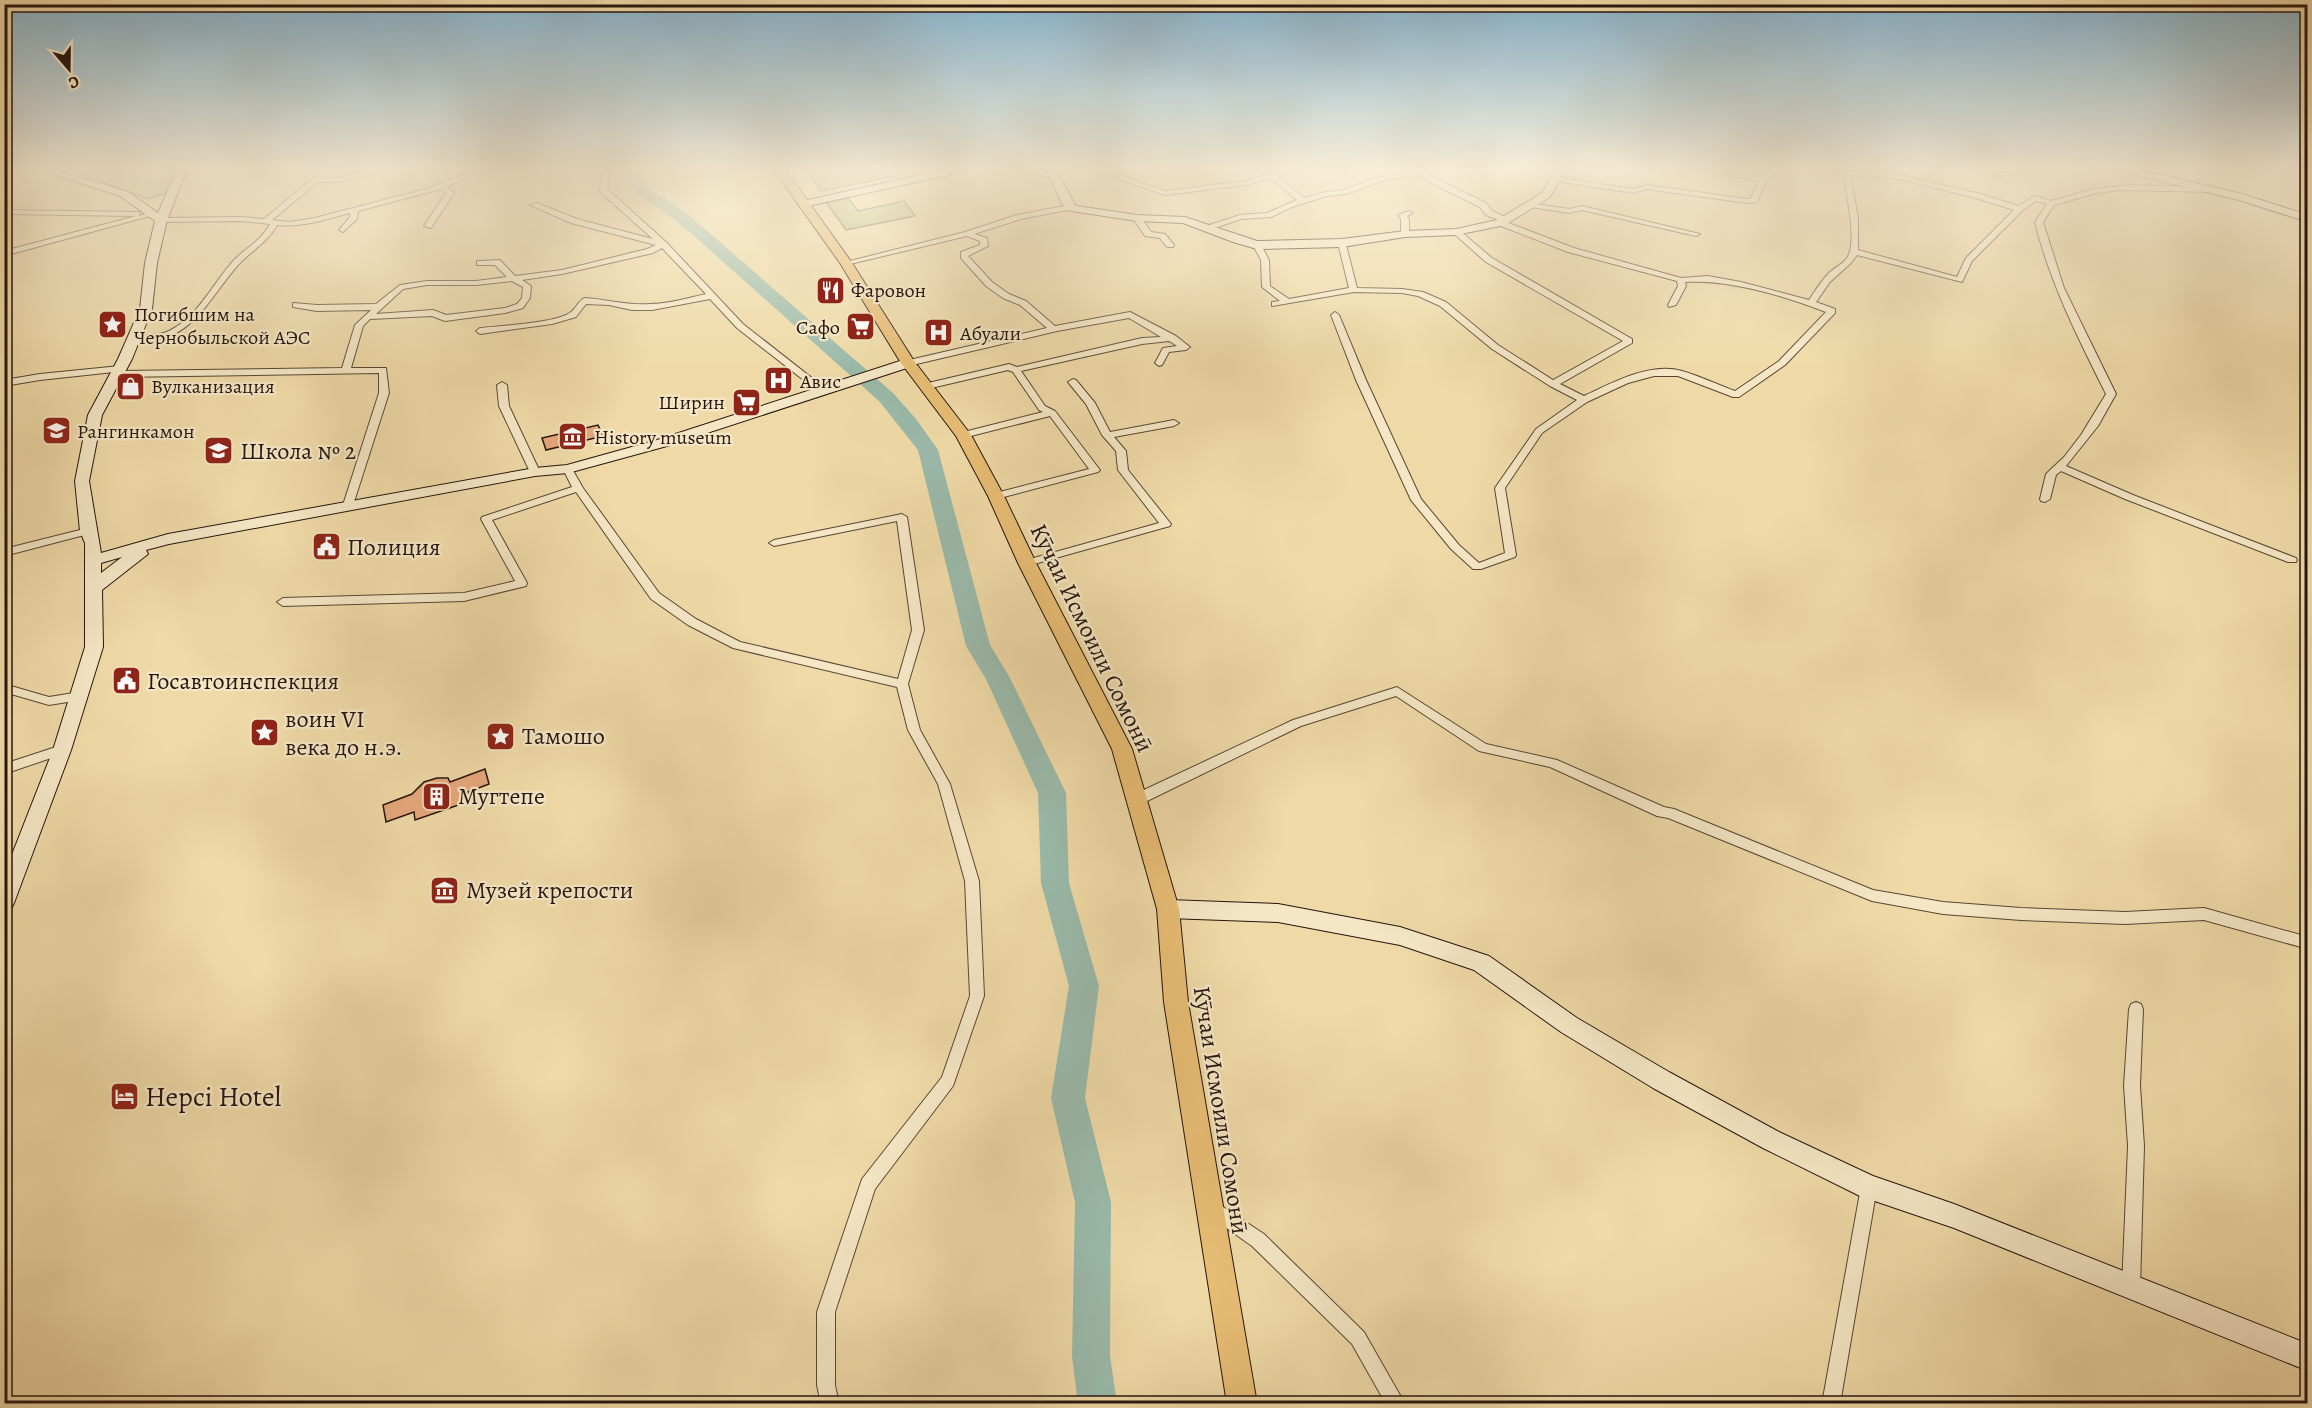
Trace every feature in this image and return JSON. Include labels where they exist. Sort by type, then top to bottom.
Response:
[{"type":"main road","points":[[4,903],[62,750],[94,646],[94,560],[82,481],[95,415],[134,339],[146,309],[155,235]]},
{"type":"main road","name":"Кӯчаи Исмоили Сомонӣ","points":[[825,235],[846,263],[904,364],[927,386],[963,435],[996,496],[1027,563],[1122,749],[1168,909],[1176,1002],[1242,1404]]},
{"type":"main road","points":[[1225,235],[1257,245],[1342,243],[1400,235]]},
{"type":"main road","points":[[94,560],[168,539],[535,472],[568,469],[662,443],[904,364]]},
{"type":"main road","points":[[91,537],[168,539]]},
{"type":"main road","points":[[94,588],[122,564],[168,539]]},
{"type":"main road","points":[[1168,909],[1278,913],[1400,936],[1481,963],[1569,1025],[1660,1080],[1771,1140],[1869,1187],[1954,1216],[2307,1358]]},
{"type":"street","points":[[4,254],[84,235]]},
{"type":"street","points":[[134,339],[173,333],[197,315],[221,279],[268,235]]},
{"type":"street","points":[[627,235],[663,244]]},
{"type":"street","points":[[653,235],[740,326],[823,391]]},
{"type":"street","points":[[846,263],[965,235]]},
{"type":"street","points":[[970,235],[984,240],[984,246],[980,249],[964,254],[977,272],[1006,296],[1023,303],[1053,329]]},
{"type":"street","points":[[1153,235],[1162,236],[1170,245]]},
{"type":"street","points":[[1459,235],[1498,266],[1629,341],[1553,384]]},
{"type":"street","points":[[1335,315],[1361,380],[1416,500],[1455,546],[1477,567],[1511,555],[1500,488],[1539,431],[1584,400],[1625,381],[1654,373],[1679,373],[1736,395],[1782,363],[1832,311],[1741,284],[1708,278],[1681,280],[1571,250],[1534,235]]},
{"type":"street","points":[[1811,303],[1830,277],[1850,261],[1855,252],[1856,235]]},
{"type":"street","points":[[1855,252],[1959,280],[1969,260],[1994,235]]},
{"type":"street","points":[[2041,235],[2044,249],[2068,309],[2111,394],[2106,406],[2061,467],[2051,474],[2045,500]]},
{"type":"street","points":[[1342,243],[1354,290]]},
{"type":"street","points":[[346,371],[359,325],[400,287],[427,283],[476,282],[562,272],[650,251],[663,244]]},
{"type":"street","points":[[1257,245],[1264,260],[1266,287],[1288,302]]},
{"type":"street","points":[[369,317],[433,313],[445,318],[520,306],[526,298],[527,286],[513,278],[497,262],[480,263]]},
{"type":"street","points":[[1672,305],[1682,286],[1681,280]]},
{"type":"street","points":[[1275,304],[1354,290],[1402,291],[1428,297],[1443,304],[1495,347],[1553,384],[1584,400]]},
{"type":"street","points":[[479,314],[481,325],[479,334],[549,322],[573,315],[584,301],[652,307],[710,296]]},
{"type":"street","points":[[296,305],[317,308],[377,307]]},
{"type":"street","points":[[904,364],[1053,329],[1130,315],[1186,347],[1166,350],[1159,363]]},
{"type":"street","points":[[1016,370],[1142,341],[1173,338]]},
{"type":"street","points":[[927,386],[1009,366],[1016,370],[1042,408],[1052,413],[1095,470],[996,496]]},
{"type":"street","points":[[4,383],[40,377],[118,371],[383,370],[384,393],[348,505]]},
{"type":"street","points":[[1027,563],[1166,524],[1123,470],[1120,451],[1107,435],[1090,403],[1073,382]]},
{"type":"street","points":[[502,385],[504,406],[535,472]]},
{"type":"street","points":[[963,435],[1052,413]]},
{"type":"street","points":[[1107,435],[1174,423]]},
{"type":"street","points":[[2061,467],[2129,497],[2292,560]]},
{"type":"street","points":[[568,469],[578,488],[655,596],[692,622],[737,645],[902,684]]},
{"type":"street","points":[[283,602],[464,597],[522,583],[486,519],[578,488]]},
{"type":"street","points":[[774,543],[902,517],[918,630],[902,684],[914,729],[944,784],[972,881],[977,996],[948,1081],[868,1185],[826,1312],[826,1385],[830,1404]]},
{"type":"street","points":[[4,553],[91,537]]},
{"type":"street","points":[[4,688],[49,701],[80,696]]},
{"type":"street","points":[[1136,800],[1297,723],[1397,691],[1483,748],[1553,763],[1662,812],[1670,813],[1872,896],[1943,908],[2021,914],[2125,918],[2204,914],[2307,943]]},
{"type":"street","points":[[4,769],[62,750]]},
{"type":"street","points":[[2131,1289],[2136,1146],[2132,1086],[2136,1009]]},
{"type":"street","points":[[1831,1404],[1869,1187]]},
{"type":"street","points":[[1210,1207],[1258,1240],[1358,1338],[1396,1404]]},
{"type":"building","name":"History museum","points":[[598,425],[603,436],[546,450],[542,438]]},
{"type":"building","name":"Мугтепе","points":[[485,769],[489,784],[468,792],[470,801],[415,820],[414,812],[386,822],[383,805],[412,794],[424,782],[437,778],[448,778],[450,782]]},
{"type":"waterway","points":[[702,235],[886,397],[909,423],[928,450],[978,646],[998,678],[1052,793],[1055,883],[1084,986],[1068,1098],[1093,1202],[1091,1356],[1098,1404]]},
{"type":"place","name":"Фаровон","points":[[830,290]]},
{"type":"place","name":"Погибшим на Чернобыльской АЭС","points":[[113,325]]},
{"type":"place","name":"Сафо","points":[[861,327]]},
{"type":"place","name":"Абуали","points":[[939,333]]},
{"type":"place","name":"Авис","points":[[779,381]]},
{"type":"place","name":"Вулканизация","points":[[130,386]]},
{"type":"place","name":"Ширин","points":[[746,402]]},
{"type":"place","name":"Рангинкамон","points":[[56,431]]},
{"type":"place","name":"History museum","points":[[573,437]]},
{"type":"place","name":"Школа № 2","points":[[219,451]]},
{"type":"place","name":"Полиция","points":[[326,547]]},
{"type":"place","name":"Госавтоинспекция","points":[[126,681]]},
{"type":"place","name":"воин VI века до н.э.","points":[[264,733]]},
{"type":"place","name":"Тамошо","points":[[501,736]]},
{"type":"place","name":"Мугтепе","points":[[437,796]]},
{"type":"place","name":"Музей крепости","points":[[445,890]]},
{"type":"place","name":"Hepci Hotel","points":[[124,1096]]}]
